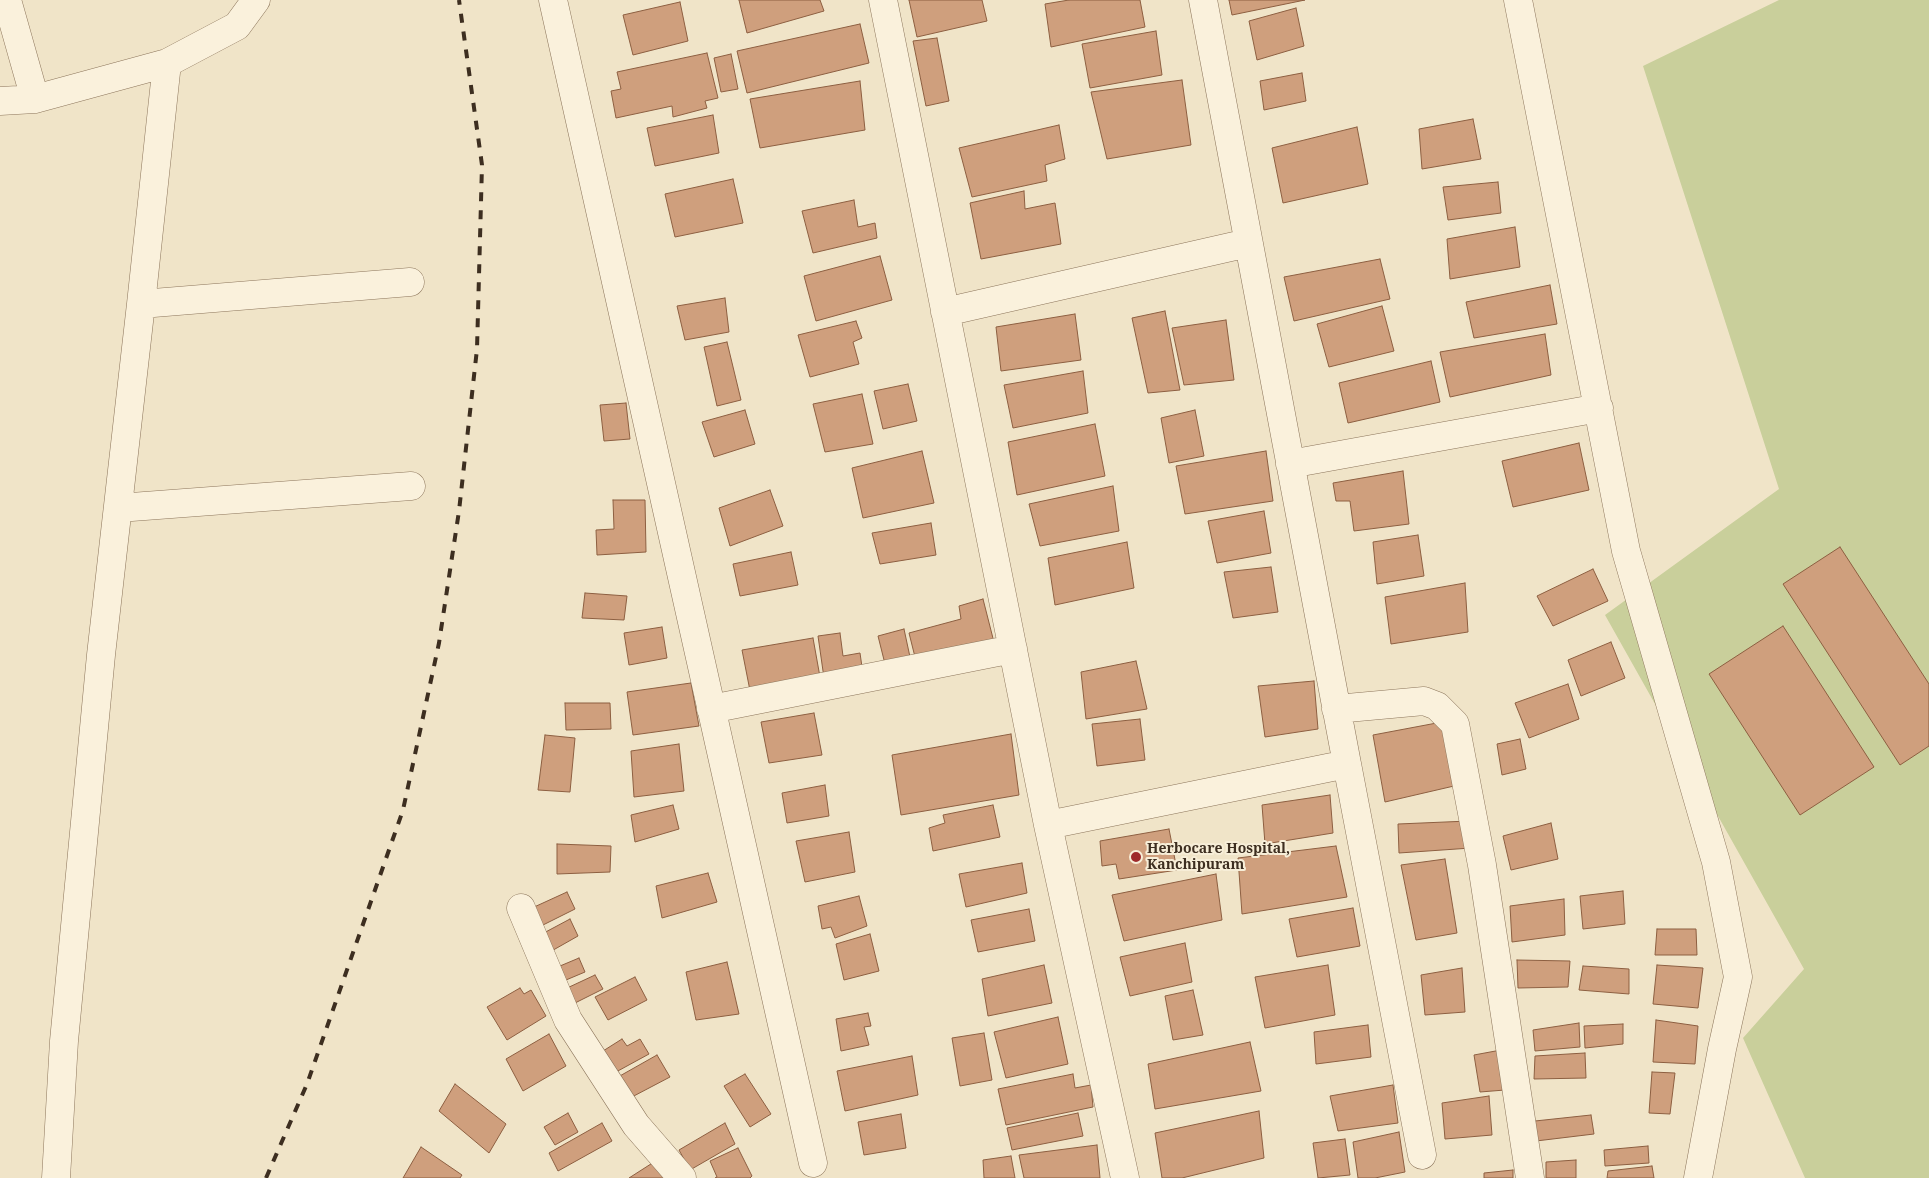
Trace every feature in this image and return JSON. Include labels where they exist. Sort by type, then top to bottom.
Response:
[{"type":"street","points":[[7,0],[35,99]]},
{"type":"street","points":[[0,102],[35,99],[166,63],[237,26],[256,0]]},
{"type":"street","points":[[553,0],[813,1163]]},
{"type":"street","points":[[883,0],[1048,824],[1125,1178]]},
{"type":"street","points":[[1203,0],[1422,1155]]},
{"type":"street","points":[[1518,0],[1626,552],[1716,862],[1738,977],[1722,1049],[1698,1178]]},
{"type":"street","points":[[56,1178],[65,1032],[101,656],[142,304],[166,63]]},
{"type":"street","points":[[945,312],[1248,243]]},
{"type":"street","points":[[142,304],[410,282]]},
{"type":"street","points":[[1290,464],[1599,408]]},
{"type":"street","points":[[118,508],[411,486]]},
{"type":"street","points":[[712,709],[1013,649]]},
{"type":"street","points":[[1336,709],[1424,700],[1437,706],[1455,724],[1482,865],[1530,1178]]},
{"type":"street","points":[[1048,824],[1347,764]]},
{"type":"street","points":[[521,908],[568,1020],[636,1125],[682,1178]]},
{"type":"green space","points":[[1779,0],[1929,0],[1929,1178],[1805,1178],[1743,1038],[1804,969],[1605,615],[1779,489],[1643,66]]},
{"type":"building","points":[[739,0],[820,0],[824,11],[747,33]]},
{"type":"building","points":[[909,0],[982,0],[987,21],[917,37]]},
{"type":"building","points":[[1069,0],[1140,0],[1145,27],[1051,47],[1045,4]]},
{"type":"building","points":[[1229,0],[1305,0],[1232,15]]},
{"type":"building","points":[[680,2],[688,41],[633,55],[623,15]]},
{"type":"building","points":[[1296,8],[1304,46],[1257,60],[1249,21]]},
{"type":"building","points":[[860,24],[869,63],[747,93],[737,51]]},
{"type":"building","points":[[1156,31],[1162,75],[1090,88],[1082,44]]},
{"type":"building","points":[[937,38],[949,101],[926,106],[913,41]]},
{"type":"building","points":[[707,53],[718,98],[705,101],[707,108],[673,117],[672,106],[616,118],[611,91],[621,89],[617,72]]},
{"type":"building","points":[[731,54],[738,89],[721,92],[714,58]]},
{"type":"building","points":[[1302,73],[1306,101],[1264,110],[1260,81]]},
{"type":"building","points":[[1182,80],[1191,145],[1107,159],[1091,92]]},
{"type":"building","points":[[860,81],[865,130],[760,148],[750,99]]},
{"type":"building","points":[[713,115],[719,153],[655,166],[647,128]]},
{"type":"building","points":[[1473,119],[1481,159],[1422,169],[1419,129]]},
{"type":"building","points":[[1059,125],[1065,159],[1045,165],[1047,181],[972,197],[959,148]]},
{"type":"building","points":[[1357,127],[1368,184],[1283,203],[1272,148]]},
{"type":"building","points":[[733,179],[743,223],[675,237],[665,194]]},
{"type":"building","points":[[1498,182],[1501,213],[1448,220],[1443,187]]},
{"type":"building","points":[[1024,191],[1025,209],[1055,203],[1061,244],[981,259],[970,203]]},
{"type":"building","points":[[854,200],[858,227],[875,223],[877,238],[813,253],[802,211]]},
{"type":"building","points":[[1515,227],[1520,267],[1450,279],[1447,239]]},
{"type":"building","points":[[880,256],[892,300],[816,321],[804,276]]},
{"type":"building","points":[[1380,259],[1390,299],[1294,321],[1284,277]]},
{"type":"building","points":[[1550,285],[1557,324],[1474,338],[1466,302]]},
{"type":"building","points":[[725,298],[729,332],[685,340],[677,306]]},
{"type":"building","points":[[1382,306],[1394,351],[1329,367],[1317,324]]},
{"type":"building","points":[[1165,311],[1180,390],[1148,393],[1132,318]]},
{"type":"building","points":[[1075,314],[1081,360],[1001,371],[996,327]]},
{"type":"building","points":[[1226,320],[1234,380],[1184,385],[1172,328]]},
{"type":"building","points":[[856,321],[862,338],[853,342],[859,364],[810,377],[798,335]]},
{"type":"building","points":[[1545,334],[1551,375],[1450,397],[1440,352]]},
{"type":"building","points":[[727,342],[741,400],[717,406],[704,347]]},
{"type":"building","points":[[1431,361],[1440,402],[1348,423],[1339,383]]},
{"type":"building","points":[[1083,371],[1088,413],[1013,428],[1004,385]]},
{"type":"building","points":[[908,384],[917,421],[883,429],[874,391]]},
{"type":"building","points":[[862,394],[873,444],[825,452],[813,404]]},
{"type":"building","points":[[626,403],[630,439],[604,441],[600,405]]},
{"type":"building","points":[[745,410],[755,444],[714,457],[702,422]]},
{"type":"building","points":[[1195,410],[1204,456],[1169,463],[1161,418]]},
{"type":"building","points":[[1095,424],[1105,476],[1017,495],[1008,442]]},
{"type":"building","points":[[1579,443],[1589,490],[1513,507],[1502,461]]},
{"type":"building","points":[[922,451],[934,503],[863,518],[852,468]]},
{"type":"building","points":[[1266,451],[1273,501],[1185,514],[1176,466]]},
{"type":"building","points":[[1403,471],[1409,524],[1354,531],[1350,501],[1336,501],[1333,483]]},
{"type":"building","points":[[1113,486],[1119,531],[1040,546],[1029,504]]},
{"type":"building","points":[[770,490],[783,526],[730,546],[719,508]]},
{"type":"building","points":[[613,500],[645,500],[646,552],[597,555],[596,530],[614,529]]},
{"type":"building","points":[[1264,511],[1271,553],[1217,563],[1208,521]]},
{"type":"building","points":[[931,523],[936,555],[880,564],[872,533]]},
{"type":"building","points":[[1418,535],[1424,576],[1377,584],[1373,542]]},
{"type":"building","points":[[1127,542],[1134,588],[1055,605],[1048,558]]},
{"type":"building","points":[[1840,547],[1929,684],[1929,746],[1900,765],[1783,584]]},
{"type":"building","points":[[791,552],[798,585],[740,596],[733,564]]},
{"type":"building","points":[[1271,567],[1278,612],[1233,618],[1224,572]]},
{"type":"building","points":[[1593,569],[1608,601],[1553,626],[1537,596]]},
{"type":"building","points":[[1465,583],[1468,632],[1391,644],[1385,597]]},
{"type":"building","points":[[585,593],[627,596],[624,620],[582,618]]},
{"type":"building","points":[[983,599],[998,658],[920,677],[909,633],[961,619],[959,606]]},
{"type":"building","points":[[1783,626],[1874,767],[1800,815],[1709,674]]},
{"type":"building","points":[[662,627],[667,658],[629,665],[624,633]]},
{"type":"building","points":[[904,629],[913,671],[888,676],[878,636]]},
{"type":"building","points":[[840,633],[843,656],[860,653],[865,688],[826,692],[818,636]]},
{"type":"building","points":[[813,638],[820,677],[754,711],[742,650]]},
{"type":"building","points":[[1611,642],[1625,678],[1581,696],[1568,660]]},
{"type":"building","points":[[1136,661],[1147,709],[1086,719],[1081,672]]},
{"type":"building","points":[[1314,681],[1318,729],[1265,737],[1258,686]]},
{"type":"building","points":[[691,683],[699,726],[633,735],[627,692]]},
{"type":"building","points":[[1568,684],[1579,719],[1529,738],[1515,703]]},
{"type":"building","points":[[565,703],[610,703],[611,729],[566,730]]},
{"type":"building","points":[[814,713],[822,755],[769,763],[761,722]]},
{"type":"building","points":[[1140,719],[1145,760],[1097,766],[1092,724]]},
{"type":"building","points":[[1442,722],[1454,786],[1385,802],[1373,735]]},
{"type":"building","points":[[1011,734],[1019,795],[901,815],[892,755]]},
{"type":"building","points":[[545,735],[575,738],[570,792],[538,790]]},
{"type":"building","points":[[1520,739],[1526,769],[1502,775],[1497,744]]},
{"type":"building","points":[[679,744],[684,791],[634,797],[631,751]]},
{"type":"building","points":[[825,785],[829,816],[787,823],[782,793]]},
{"type":"building","points":[[1330,795],[1333,833],[1265,844],[1262,805]]},
{"type":"building","points":[[673,805],[679,829],[635,842],[631,815]]},
{"type":"building","points":[[993,805],[1000,837],[933,851],[929,828],[945,823],[943,815]]},
{"type":"building","points":[[1469,821],[1471,848],[1399,853],[1398,824]]},
{"type":"building","points":[[1551,823],[1558,859],[1511,870],[1503,836]]},
{"type":"building","points":[[1169,829],[1177,870],[1119,879],[1116,864],[1102,866],[1100,841]]},
{"type":"building","points":[[849,832],[855,872],[805,882],[796,841]]},
{"type":"building","points":[[557,844],[611,846],[610,872],[557,874]]},
{"type":"building","points":[[1336,846],[1347,897],[1242,914],[1238,858]]},
{"type":"building","points":[[1445,859],[1457,933],[1416,940],[1401,865]]},
{"type":"building","points":[[1022,863],[1027,893],[966,907],[959,874]]},
{"type":"building","points":[[708,873],[717,902],[662,918],[656,886]]},
{"type":"building","points":[[1216,874],[1222,920],[1124,941],[1112,895]]},
{"type":"building","points":[[1623,891],[1625,924],[1583,929],[1580,896]]},
{"type":"building","points":[[567,892],[575,909],[539,927],[532,908]]},
{"type":"building","points":[[859,896],[867,926],[835,938],[831,927],[822,929],[818,906]]},
{"type":"building","points":[[1564,899],[1565,935],[1512,942],[1510,906]]},
{"type":"building","points":[[1353,908],[1360,946],[1297,957],[1289,919]]},
{"type":"building","points":[[1029,909],[1035,941],[978,952],[971,920]]},
{"type":"building","points":[[570,919],[578,936],[548,953],[540,935]]},
{"type":"building","points":[[1657,929],[1696,929],[1697,955],[1655,955]]},
{"type":"building","points":[[870,934],[879,971],[844,980],[836,944]]},
{"type":"building","points":[[1185,943],[1192,982],[1130,996],[1120,957]]},
{"type":"building","points":[[579,958],[585,972],[566,980],[560,966]]},
{"type":"building","points":[[1517,960],[1570,961],[1568,987],[1518,988]]},
{"type":"building","points":[[727,962],[739,1014],[696,1020],[686,972]]},
{"type":"building","points":[[1044,965],[1052,1003],[988,1016],[982,979]]},
{"type":"building","points":[[1328,965],[1335,1015],[1265,1028],[1255,977]]},
{"type":"building","points":[[1657,965],[1703,968],[1698,1008],[1653,1004]]},
{"type":"building","points":[[1583,966],[1629,969],[1629,994],[1579,990]]},
{"type":"building","points":[[1462,968],[1465,1012],[1425,1015],[1421,975]]},
{"type":"building","points":[[595,975],[603,989],[573,1004],[565,989]]},
{"type":"building","points":[[635,977],[647,1000],[608,1020],[595,997]]},
{"type":"building","points":[[520,988],[524,994],[531,990],[546,1016],[507,1040],[487,1007]]},
{"type":"building","points":[[1193,990],[1203,1035],[1173,1040],[1165,996]]},
{"type":"building","points":[[868,1013],[871,1026],[864,1027],[869,1045],[841,1051],[836,1019]]},
{"type":"building","points":[[1058,1017],[1068,1064],[1006,1078],[994,1032]]},
{"type":"building","points":[[1656,1020],[1698,1026],[1695,1064],[1653,1062]]},
{"type":"building","points":[[1579,1023],[1580,1047],[1535,1051],[1533,1030]]},
{"type":"building","points":[[1623,1024],[1623,1044],[1585,1048],[1584,1026]]},
{"type":"building","points":[[1368,1025],[1371,1057],[1316,1064],[1314,1032]]},
{"type":"building","points":[[984,1033],[992,1080],[960,1086],[952,1038]]},
{"type":"building","points":[[549,1034],[566,1066],[523,1091],[506,1059]]},
{"type":"building","points":[[622,1039],[627,1046],[640,1039],[649,1054],[616,1072],[603,1051]]},
{"type":"building","points":[[1250,1042],[1261,1091],[1155,1109],[1148,1064]]},
{"type":"building","points":[[1501,1050],[1505,1090],[1480,1092],[1474,1055]]},
{"type":"building","points":[[1585,1053],[1586,1078],[1534,1079],[1535,1056]]},
{"type":"building","points":[[657,1055],[670,1077],[630,1098],[618,1077]]},
{"type":"building","points":[[912,1056],[918,1095],[845,1111],[837,1071]]},
{"type":"building","points":[[1652,1072],[1675,1073],[1670,1114],[1649,1113]]},
{"type":"building","points":[[745,1074],[771,1114],[750,1127],[724,1086]]},
{"type":"building","points":[[1073,1074],[1075,1088],[1091,1085],[1093,1107],[1006,1125],[998,1089]]},
{"type":"building","points":[[455,1084],[506,1124],[489,1153],[439,1111]]},
{"type":"building","points":[[1393,1085],[1398,1123],[1338,1131],[1330,1096]]},
{"type":"building","points":[[1489,1096],[1492,1135],[1445,1139],[1442,1103]]},
{"type":"building","points":[[1259,1111],[1264,1158],[1182,1178],[1162,1178],[1155,1133]]},
{"type":"building","points":[[568,1113],[578,1132],[555,1145],[544,1127]]},
{"type":"building","points":[[1078,1113],[1083,1136],[1012,1150],[1007,1128]]},
{"type":"building","points":[[901,1114],[906,1148],[864,1155],[858,1122]]},
{"type":"building","points":[[1591,1115],[1594,1134],[1536,1141],[1535,1121]]},
{"type":"building","points":[[602,1123],[612,1141],[558,1171],[549,1153]]},
{"type":"building","points":[[725,1123],[735,1144],[690,1170],[679,1150]]},
{"type":"building","points":[[1399,1132],[1405,1172],[1375,1178],[1358,1178],[1353,1142]]},
{"type":"building","points":[[1345,1139],[1350,1175],[1318,1178],[1313,1143]]},
{"type":"building","points":[[1097,1145],[1100,1178],[1024,1178],[1019,1155]]},
{"type":"building","points":[[1648,1146],[1649,1163],[1605,1166],[1604,1150]]},
{"type":"building","points":[[421,1147],[462,1175],[460,1178],[403,1178]]},
{"type":"building","points":[[738,1148],[752,1176],[750,1178],[715,1178],[717,1177],[710,1161]]},
{"type":"building","points":[[1011,1156],[1015,1178],[984,1178],[983,1160]]},
{"type":"building","points":[[1576,1160],[1576,1178],[1546,1178],[1546,1162]]},
{"type":"building","points":[[654,1162],[664,1178],[629,1178]]},
{"type":"building","points":[[1652,1166],[1654,1178],[1607,1178],[1608,1171]]},
{"type":"building","points":[[1513,1170],[1513,1178],[1484,1178],[1484,1173]]},
{"type":"railway","points":[[266,1178],[307,1084],[403,810],[439,643],[459,511],[477,349],[482,165],[459,0]]},
{"type":"place","name":"Herbocare Hospital, Kanchipuram","points":[[1136,857]]}]
